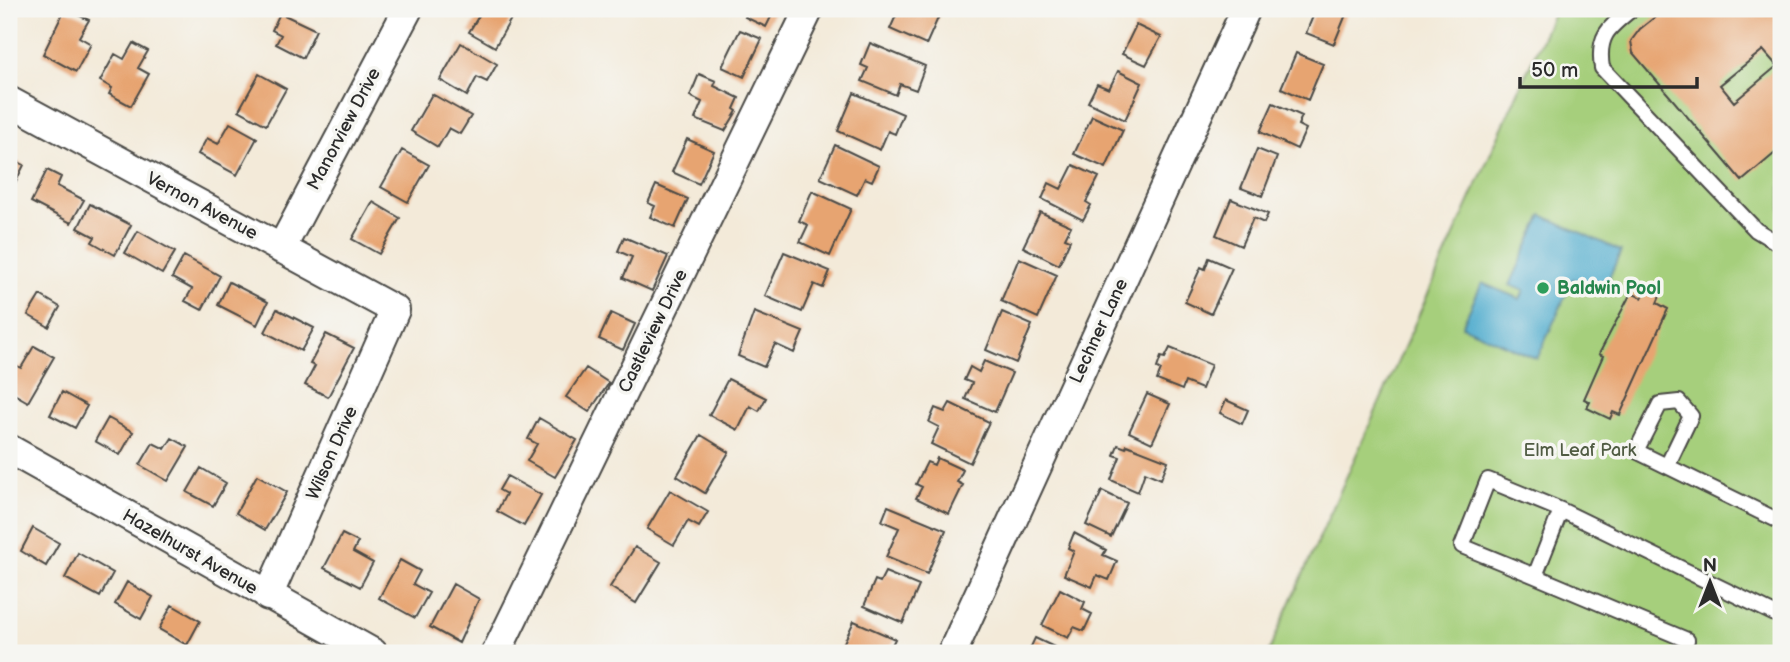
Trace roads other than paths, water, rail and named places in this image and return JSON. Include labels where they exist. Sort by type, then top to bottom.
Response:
[{"type":"street","name":"Manorview Drive","points":[[281,249],[408,9]]},
{"type":"street","name":"Castleview Drive","points":[[496,653],[809,9]]},
{"type":"street","name":"Lechner Lane","points":[[952,653],[1246,9]]},
{"type":"street","name":"Vernon Avenue","points":[[9,102],[395,310]]},
{"type":"street","name":"Wilson Drive","points":[[268,596],[395,310]]},
{"type":"street","name":"Hazelhurst Avenue","points":[[9,449],[373,653]]},
{"type":"lane","points":[[1632,9],[1607,29],[1600,50],[1602,68],[1756,230],[1781,245]]},
{"type":"lane","points":[[1667,466],[1691,416],[1678,402],[1660,404],[1636,451],[1781,522]]},
{"type":"lane","points":[[1687,639],[1462,546],[1488,480],[1561,510],[1781,617]]},
{"type":"lane","points":[[1535,576],[1561,510]]},
{"type":"water","name":"Baldwin Pool","points":[[1542,215],[1621,251],[1603,292],[1573,279],[1537,359],[1462,326],[1482,283],[1520,299],[1524,291],[1510,285]]},
{"type":"place","name":"Baldwin Pool","points":[[1543,288]]},
{"type":"park label","name":"Elm Leaf Park","points":[[1580,450]]}]
